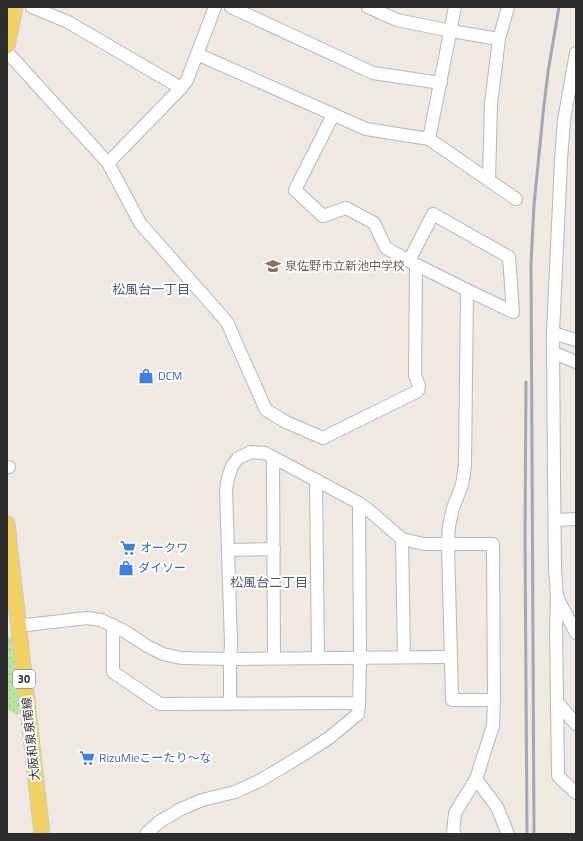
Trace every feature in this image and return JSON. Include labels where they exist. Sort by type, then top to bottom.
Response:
[{"type":"main road","points":[[7,46],[15,7]]},
{"type":"main road","name":"大阪和泉泉南線","points":[[7,524],[42,834]]},
{"type":"street","points":[[32,7],[68,22],[181,88]]},
{"type":"street","points":[[108,164],[187,80],[215,7]]},
{"type":"street","points":[[231,7],[373,73],[441,83]]},
{"type":"street","points":[[429,139],[455,7]]},
{"type":"street","points":[[489,180],[491,104],[499,39],[508,7]]},
{"type":"street","points":[[371,8],[397,20],[499,39]]},
{"type":"street","points":[[7,52],[108,164],[140,223],[227,322],[266,410],[286,422],[323,438],[418,391],[419,386],[415,375],[412,263],[433,214],[509,257],[513,312],[412,263],[386,248],[374,223],[346,208],[323,216],[295,190],[333,115]]},
{"type":"street","points":[[576,53],[571,109],[561,160],[553,333],[558,776],[576,793]]},
{"type":"street","points":[[197,54],[366,130],[429,139],[516,199]]},
{"type":"street","points":[[467,290],[465,466],[462,485],[453,508],[449,526],[448,544],[452,700],[494,700]]},
{"type":"street","points":[[553,333],[576,340]]},
{"type":"street","points":[[554,353],[576,362]]},
{"type":"street","points":[[230,703],[231,644],[226,490],[232,466],[238,458],[251,452],[265,453],[359,503],[402,539],[424,544],[493,544],[493,726],[476,779],[455,813],[455,834]]},
{"type":"street","points":[[273,457],[274,658]]},
{"type":"street","points":[[316,480],[318,658]]},
{"type":"street","points":[[146,834],[159,822],[180,809],[202,800],[235,792],[261,780],[329,738],[358,714],[360,658],[359,503]]},
{"type":"street","points":[[555,520],[576,519]]},
{"type":"street","points":[[402,539],[404,657]]},
{"type":"street","points":[[228,550],[274,549]]},
{"type":"street","points":[[557,597],[576,633]]},
{"type":"street","points":[[18,626],[87,618],[101,620],[126,632],[147,646],[163,654],[181,658],[451,657]]},
{"type":"street","points":[[113,625],[113,672],[160,704],[359,703]]},
{"type":"street","points":[[558,703],[576,724]]},
{"type":"street","points":[[476,779],[497,807],[508,834]]},
{"type":"green space","points":[[7,635],[11,638],[20,712],[17,715],[7,709]]},
{"type":"railway","points":[[534,834],[531,264],[534,205],[543,114],[548,72],[559,7]]},
{"type":"railway","points":[[526,382],[525,537],[527,834]]},
{"type":"place","name":"泉佐野市立新池中学校","points":[[273,266]]},
{"type":"place","name":"DCM","points":[[146,376]]},
{"type":"place","name":"オークワ","points":[[128,548]]},
{"type":"place","name":"ダイソー","points":[[126,568]]},
{"type":"place","name":"RizuMieこーたり～な","points":[[87,758]]},
{"type":"district","name":"松風台一丁目","points":[[151,289]]},
{"type":"district","name":"松風台二丁目","points":[[269,582]]}]
